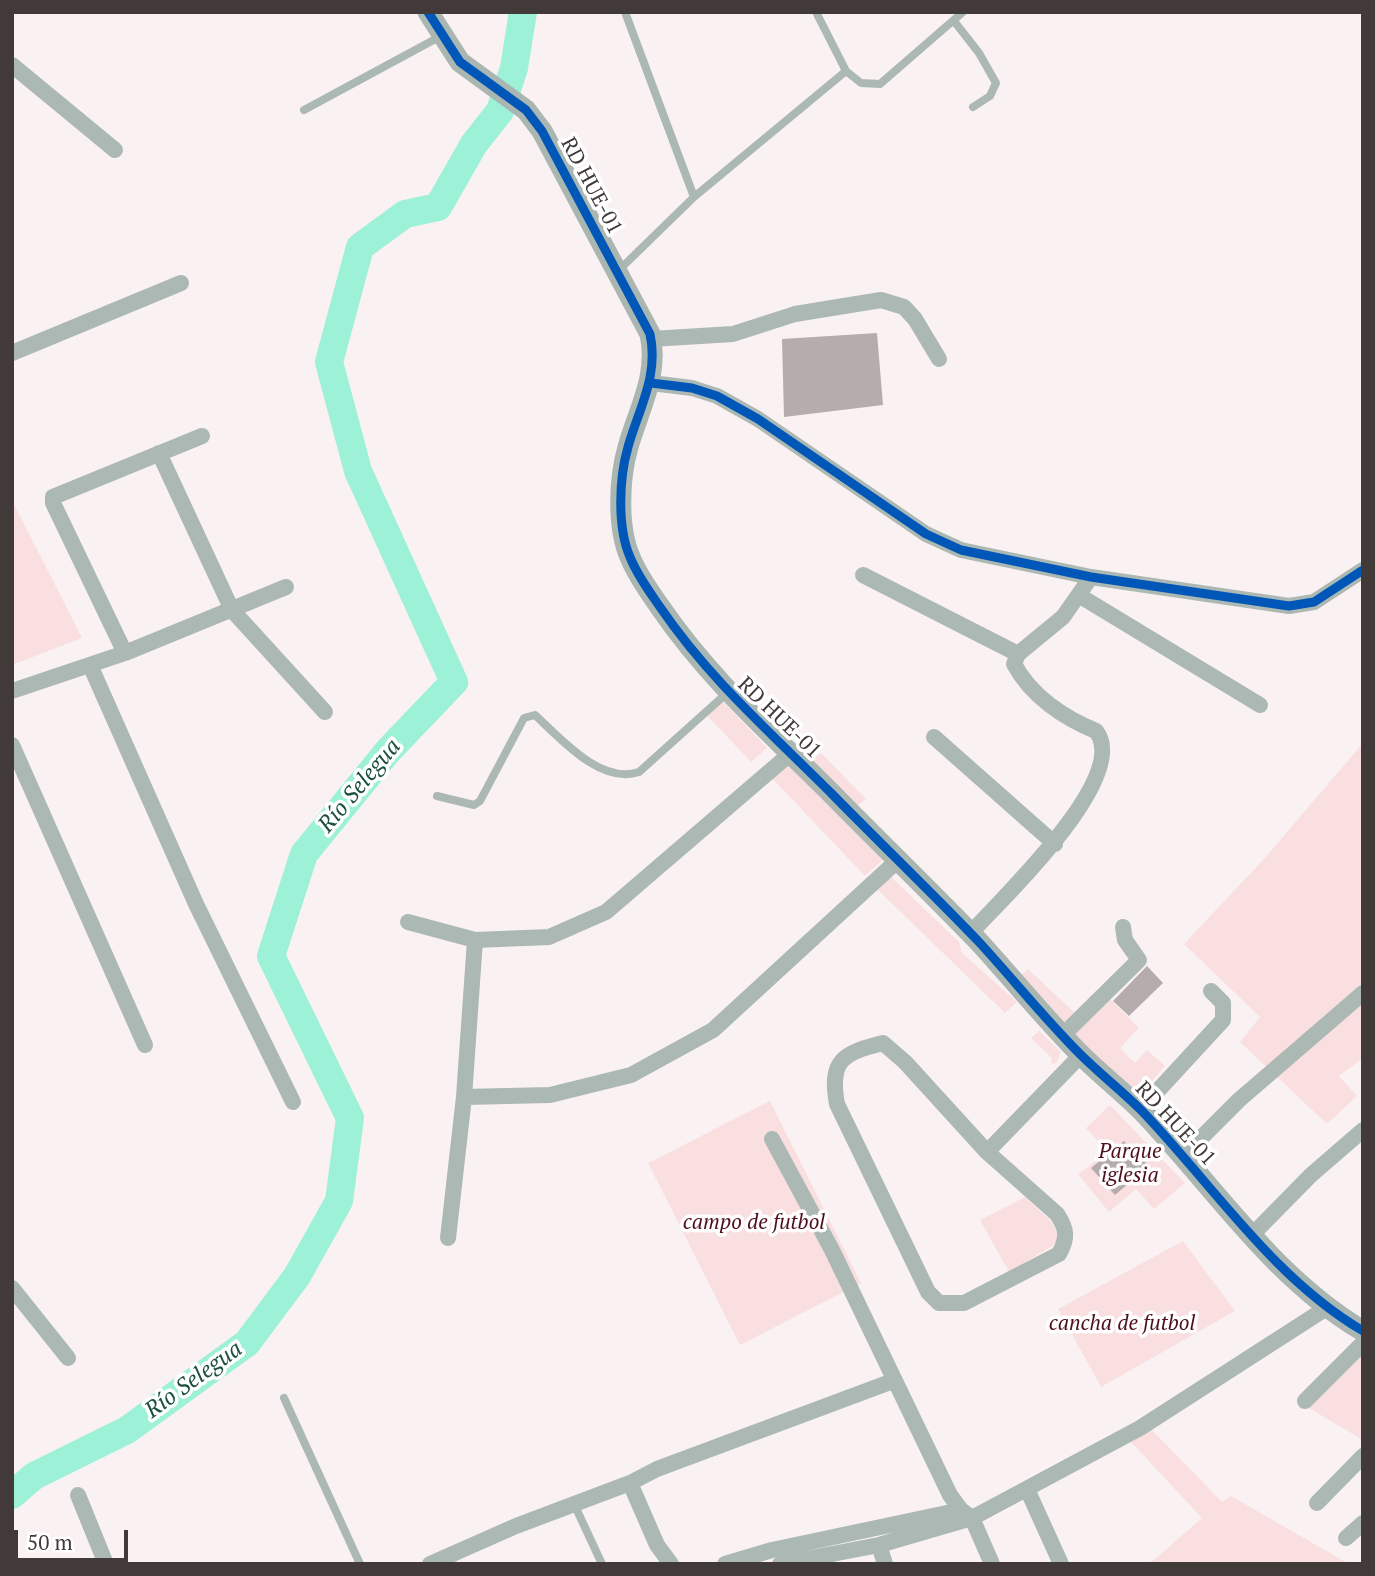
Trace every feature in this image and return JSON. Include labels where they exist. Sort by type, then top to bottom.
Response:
[{"type":"street","name":"RD HUE-01","points":[[428,12],[460,62],[526,110],[542,131],[651,338],[654,353],[651,383],[627,450],[622,491],[628,554],[676,630],[727,693],[791,753],[970,933],[1081,1055],[1140,1110],[1183,1156],[1251,1236],[1325,1309],[1363,1331]]},
{"type":"street","points":[[12,65],[115,150]]},
{"type":"street","points":[[12,353],[181,283]]},
{"type":"street","points":[[651,338],[733,334],[795,314],[881,300],[904,307],[939,359]]},
{"type":"street","points":[[651,383],[692,388],[717,396],[758,419],[926,534],[961,550],[1091,577],[1289,606],[1314,602],[1363,570]]},
{"type":"street","points":[[125,653],[53,503],[53,497],[202,436]]},
{"type":"street","points":[[159,453],[232,610],[325,712]]},
{"type":"street","points":[[863,575],[1018,654]]},
{"type":"street","points":[[970,933],[1055,844],[1086,797],[1103,760],[1105,748],[1096,731],[1066,719],[1020,676],[1014,664],[1018,654],[1063,617],[1091,577]]},
{"type":"street","points":[[12,691],[125,653],[286,587]]},
{"type":"street","points":[[1080,596],[1260,705]]},
{"type":"street","points":[[90,664],[196,904],[293,1102]]},
{"type":"street","points":[[934,737],[1055,844]]},
{"type":"street","points":[[12,745],[145,1045]]},
{"type":"street","points":[[408,922],[475,940],[550,937],[606,912],[791,753]]},
{"type":"street","points":[[464,1097],[550,1095],[631,1075],[713,1030],[897,861]]},
{"type":"street","points":[[1063,1035],[1139,960],[1125,940],[1123,927]]},
{"type":"street","points":[[448,1238],[464,1097],[475,940]]},
{"type":"street","points":[[1140,1110],[1223,1020],[1223,1003],[1211,991]]},
{"type":"street","points":[[1183,1156],[1239,1100],[1363,993]]},
{"type":"street","points":[[883,1043],[905,1062],[987,1152],[1057,1214],[1065,1225],[1067,1240],[1059,1254],[964,1303],[939,1303],[928,1292],[836,1104],[832,1080],[838,1065],[859,1049],[883,1043]]},
{"type":"street","points":[[987,1152],[1081,1055]]},
{"type":"street","points":[[1251,1236],[1311,1175],[1363,1130]]},
{"type":"street","points":[[772,1139],[832,1250],[893,1381],[992,1564]]},
{"type":"street","points":[[12,1288],[68,1358]]},
{"type":"street","points":[[779,1564],[879,1545],[1027,1489],[1149,1422],[1325,1309]]},
{"type":"street","points":[[1305,1401],[1363,1343]]},
{"type":"street","points":[[430,1564],[516,1526],[575,1506],[630,1483],[657,1469],[893,1381]]},
{"type":"street","points":[[1317,1503],[1363,1456]]},
{"type":"street","points":[[630,1483],[657,1545],[671,1564]]},
{"type":"street","points":[[1027,1489],[1061,1564]]},
{"type":"street","points":[[78,1495],[106,1564]]},
{"type":"street","points":[[725,1564],[772,1550],[966,1514]]},
{"type":"street","points":[[1346,1538],[1363,1523]]},
{"type":"street","points":[[879,1545],[885,1564]]},
{"type":"lane","points":[[625,12],[694,197]]},
{"type":"lane","points":[[816,12],[846,71],[861,83],[880,85],[962,12]]},
{"type":"lane","points":[[954,20],[979,53],[996,83],[990,96],[973,107]]},
{"type":"lane","points":[[303,110],[441,36]]},
{"type":"lane","points":[[617,272],[694,197],[846,71]]},
{"type":"lane","points":[[437,796],[474,805],[480,800],[524,718],[529,715],[535,715],[578,753],[613,774],[626,776],[639,772],[727,693]]},
{"type":"lane","points":[[284,1398],[360,1564]]},
{"type":"lane","points":[[575,1506],[602,1564]]},
{"type":"green space","points":[[12,500],[82,638],[12,665]]},
{"type":"green space","points":[[721,699],[767,748],[751,762],[705,713]]},
{"type":"green space","points":[[1363,743],[1363,1058],[1339,1076],[1357,1096],[1327,1124],[1240,1042],[1260,1017],[1184,944],[1263,860]]},
{"type":"green space","points":[[821,753],[866,799],[851,812],[805,766]]},
{"type":"green space","points":[[784,759],[883,860],[865,876],[768,774]]},
{"type":"green space","points":[[890,876],[959,942],[962,953],[1017,1002],[1005,1013],[877,889]]},
{"type":"green space","points":[[1028,969],[1076,1014],[1065,1023],[1018,978]]},
{"type":"green space","points":[[1105,994],[1139,1028],[1120,1048],[1135,1063],[1147,1050],[1165,1066],[1139,1096],[1068,1031]]},
{"type":"green space","points":[[1039,1031],[1061,1052],[1056,1063],[1052,1064],[1051,1057],[1031,1038]]},
{"type":"green space","name":"campo de futbol","points":[[770,1101],[861,1283],[740,1345],[648,1163]]},
{"type":"green space","name":"Parque iglesia","points":[[1110,1105],[1185,1183],[1154,1209],[1136,1189],[1109,1212],[1078,1174],[1108,1152],[1086,1128]]},
{"type":"green space","points":[[1025,1197],[1052,1222],[1059,1239],[1057,1243],[1009,1272],[980,1220]]},
{"type":"green space","name":"cancha de futbol","points":[[1183,1241],[1235,1311],[1101,1387],[1058,1309]]},
{"type":"green space","points":[[1363,1347],[1363,1440],[1307,1407]]},
{"type":"green space","points":[[1151,1429],[1222,1502],[1231,1496],[1349,1564],[1149,1564],[1202,1518],[1131,1442]]},
{"type":"building","points":[[877,333],[883,405],[784,417],[782,339]]},
{"type":"building","points":[[1147,966],[1163,983],[1129,1016],[1113,1001]]},
{"type":"building","points":[[1124,1141],[1149,1166],[1115,1195],[1091,1168]]},
{"type":"waterway","name":"Río Selegua","points":[[12,1495],[34,1476],[127,1430],[247,1343],[297,1276],[339,1201],[350,1118],[271,956],[304,854],[388,751],[454,682],[358,471],[329,362],[360,247],[405,214],[438,207],[474,144],[500,111],[514,68],[523,12]]},
{"type":"cycle path","points":[[428,12],[460,62],[526,110],[542,131],[650,334],[650,378],[625,459],[621,517],[633,564],[660,607],[720,682],[979,942],[1080,1054],[1142,1111],[1272,1257],[1330,1309],[1363,1331]]},
{"type":"cycle path","points":[[651,383],[692,388],[717,396],[758,419],[926,534],[961,550],[1091,577],[1289,606],[1314,602],[1363,570]]}]
